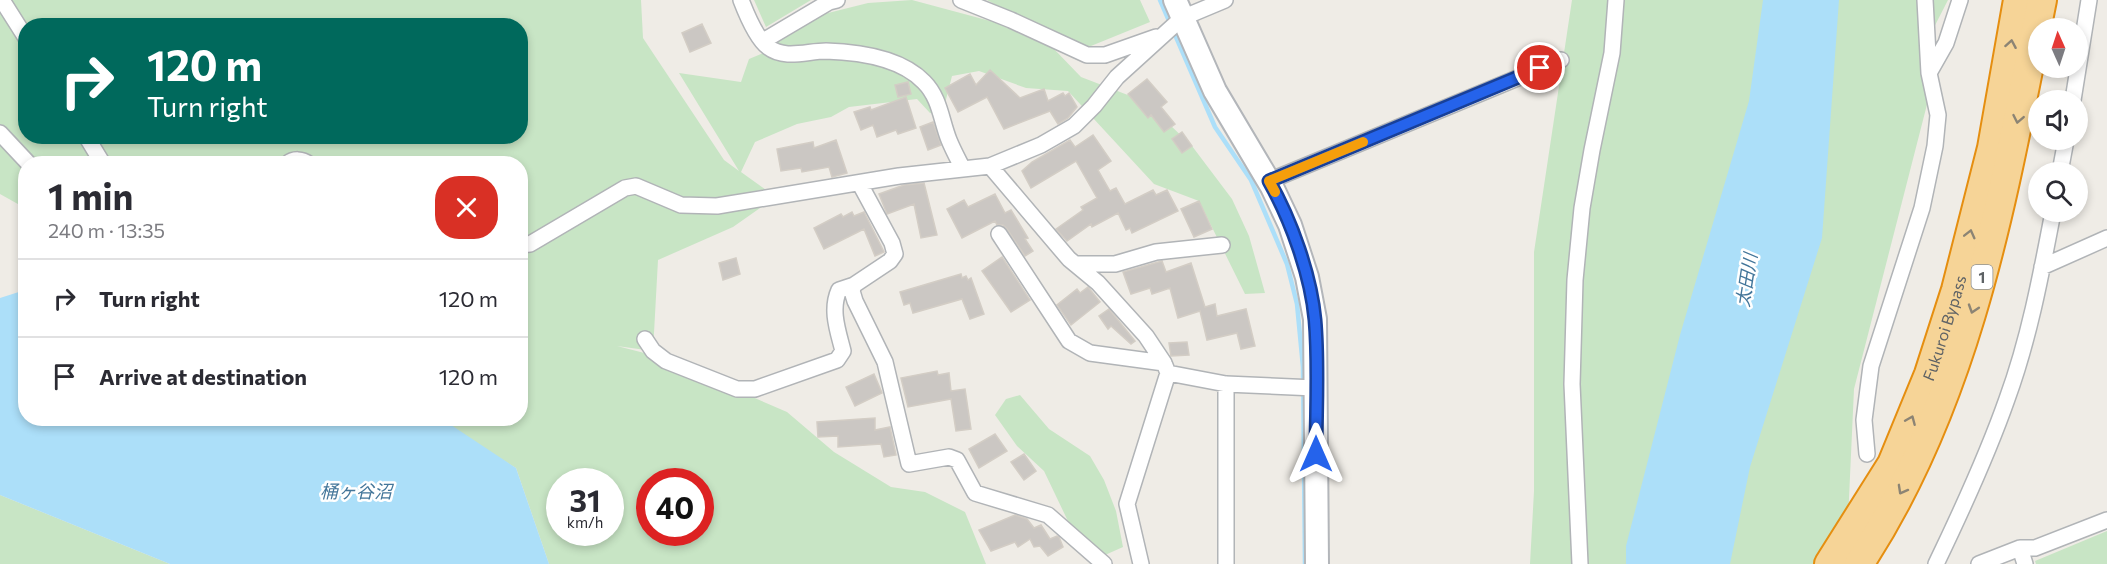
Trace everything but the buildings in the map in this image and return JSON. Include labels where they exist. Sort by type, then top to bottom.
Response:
[{"type":"highway","name":"Fukuroi Bypass","points":[[1858,564],[1864,532],[1929,374],[1956,290],[1992,148],[2018,0]]},
{"type":"highway","name":"Fukuroi Bypass","points":[[1829,564],[1864,532],[1912,471],[1950,381],[1978,294],[2012,152],[2042,0]]},
{"type":"street","points":[[2,0],[18,25]]},
{"type":"street","points":[[741,0],[748,19],[767,47],[784,54],[825,51],[877,58],[905,66],[924,82],[936,98],[949,139],[963,169]]},
{"type":"street","points":[[763,41],[820,7],[837,0]]},
{"type":"street","points":[[961,0],[1087,55],[1105,55],[1166,33]]},
{"type":"street","points":[[1179,9],[1225,0]]},
{"type":"street","points":[[1580,564],[1572,384],[1575,280],[1586,185],[1611,53],[1616,0]]},
{"type":"street","points":[[1867,454],[1864,420],[1871,366],[1922,208],[1935,146],[1938,115],[1929,73],[1925,0]]},
{"type":"street","points":[[1929,73],[1946,43],[1960,0]]},
{"type":"street","points":[[2075,90],[2089,0]]},
{"type":"street","points":[[528,244],[625,188],[636,186],[681,205],[717,206],[899,176],[990,166],[1041,145],[1074,126],[1094,106],[1117,77],[1166,33],[1179,9]]},
{"type":"street","points":[[1179,9],[1215,91],[1269,181],[1290,225],[1307,277],[1315,320],[1317,564]]},
{"type":"street","points":[[1269,181],[1561,60]]},
{"type":"street","points":[[0,133],[22,156]]},
{"type":"street","points":[[990,166],[1069,259],[1106,292],[1146,336],[1166,368],[1127,504],[1141,564]]},
{"type":"street","points":[[645,339],[653,351],[666,361],[737,389],[755,389],[837,360],[843,351],[834,301],[839,291],[854,285],[890,261],[895,254],[892,243],[860,184]]},
{"type":"street","points":[[1936,564],[1981,468],[2008,398],[2027,336],[2051,222]]},
{"type":"street","points":[[999,234],[1069,341],[1090,353],[1166,368],[1226,384],[1315,388]]},
{"type":"street","points":[[2042,267],[2107,237]]},
{"type":"street","points":[[1076,264],[1115,264],[1175,248],[1222,245]]},
{"type":"street","points":[[854,285],[852,291],[855,301],[885,362],[909,464],[949,457],[957,460],[975,493],[1048,515],[1104,564]]},
{"type":"street","points":[[1226,384],[1226,564]]},
{"type":"street","points":[[1979,564],[2020,548],[2035,548],[2107,520]]},
{"type":"street","points":[[2020,548],[2025,564]]},
{"type":"green space","points":[[0,0],[641,0],[643,38],[724,160],[739,171],[679,73],[741,82],[749,59],[761,54],[820,15],[868,3],[912,0],[994,22],[1054,49],[1081,77],[1146,102],[1192,146],[1232,199],[1249,236],[1265,293],[1245,294],[1199,201],[1154,184],[1068,91],[1026,88],[979,71],[952,76],[942,115],[930,113],[917,99],[849,107],[831,117],[797,124],[755,142],[741,172],[776,197],[733,227],[658,260],[653,351],[617,346],[660,357],[787,412],[834,452],[891,487],[925,492],[965,512],[986,564],[549,564],[516,468],[447,426],[528,426],[528,156],[18,156],[18,204],[0,194]]},
{"type":"green space","points":[[754,0],[811,0],[766,27]]},
{"type":"green space","points":[[987,0],[1140,0],[1150,22],[1086,48],[1051,35]]},
{"type":"green space","points":[[1572,0],[1948,0],[1928,39],[1932,85],[1854,389],[1846,564],[1530,564],[1534,491],[1534,252]]},
{"type":"green space","points":[[1020,395],[1049,429],[1090,456],[1104,480],[1116,511],[1123,547],[1105,555],[1077,540],[1044,471],[1017,446],[995,415],[1006,399]]},
{"type":"green space","points":[[0,495],[170,564],[0,564]]},
{"type":"green space","points":[[2107,531],[2107,564],[2036,564],[2035,561]]},
{"type":"water","name":"太田川","points":[[1763,0],[1839,0],[1822,238],[1750,467],[1730,564],[1626,564],[1626,546],[1680,335],[1749,101]]},
{"type":"water","name":"桶ヶ谷沼","points":[[18,292],[18,426],[453,426],[516,468],[549,564],[170,564],[0,495],[0,298]]},
{"type":"waterway","points":[[1160,0],[1215,127],[1251,180],[1287,264],[1297,304],[1303,367],[1305,564]]},
{"type":"slow traffic","points":[[1275,192],[1269,181],[1363,142]]},
{"type":"route","points":[[1316,454],[1315,320],[1307,277],[1290,225],[1269,181],[1540,68]]}]
